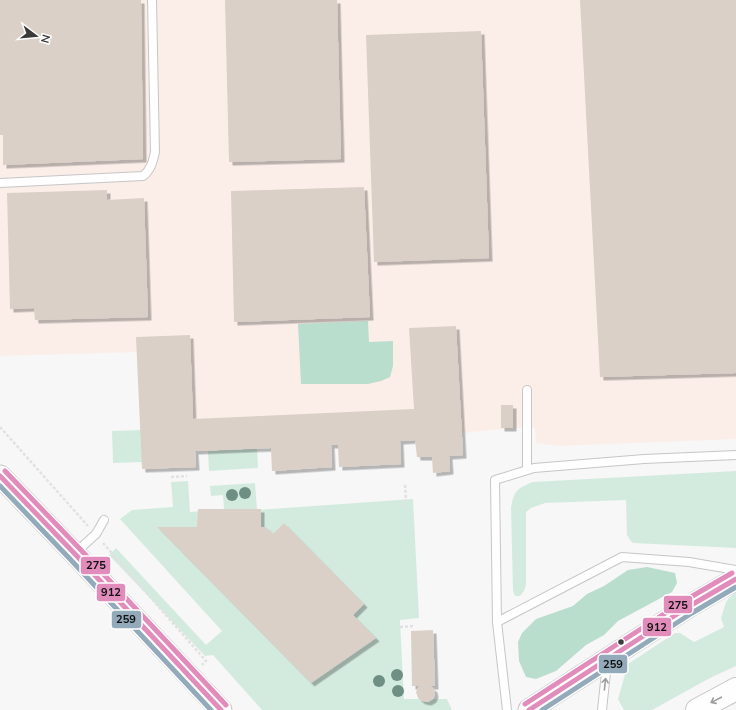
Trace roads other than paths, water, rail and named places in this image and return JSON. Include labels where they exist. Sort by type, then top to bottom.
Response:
[{"type":"main road","points":[[697,710],[736,689]]},
{"type":"street","points":[[0,476],[221,710]]},
{"type":"street","points":[[529,710],[688,607],[736,579]]},
{"type":"lane","points":[[0,183],[143,176],[150,170],[155,152],[152,0]]},
{"type":"lane","points":[[527,469],[528,390]]},
{"type":"lane","points":[[507,710],[497,622],[494,480],[534,468],[644,459],[736,455]]},
{"type":"lane","points":[[75,554],[96,534],[104,520]]},
{"type":"lane","points":[[497,622],[622,557],[689,562],[736,570]]},
{"type":"lane","points":[[602,710],[608,659]]}]
